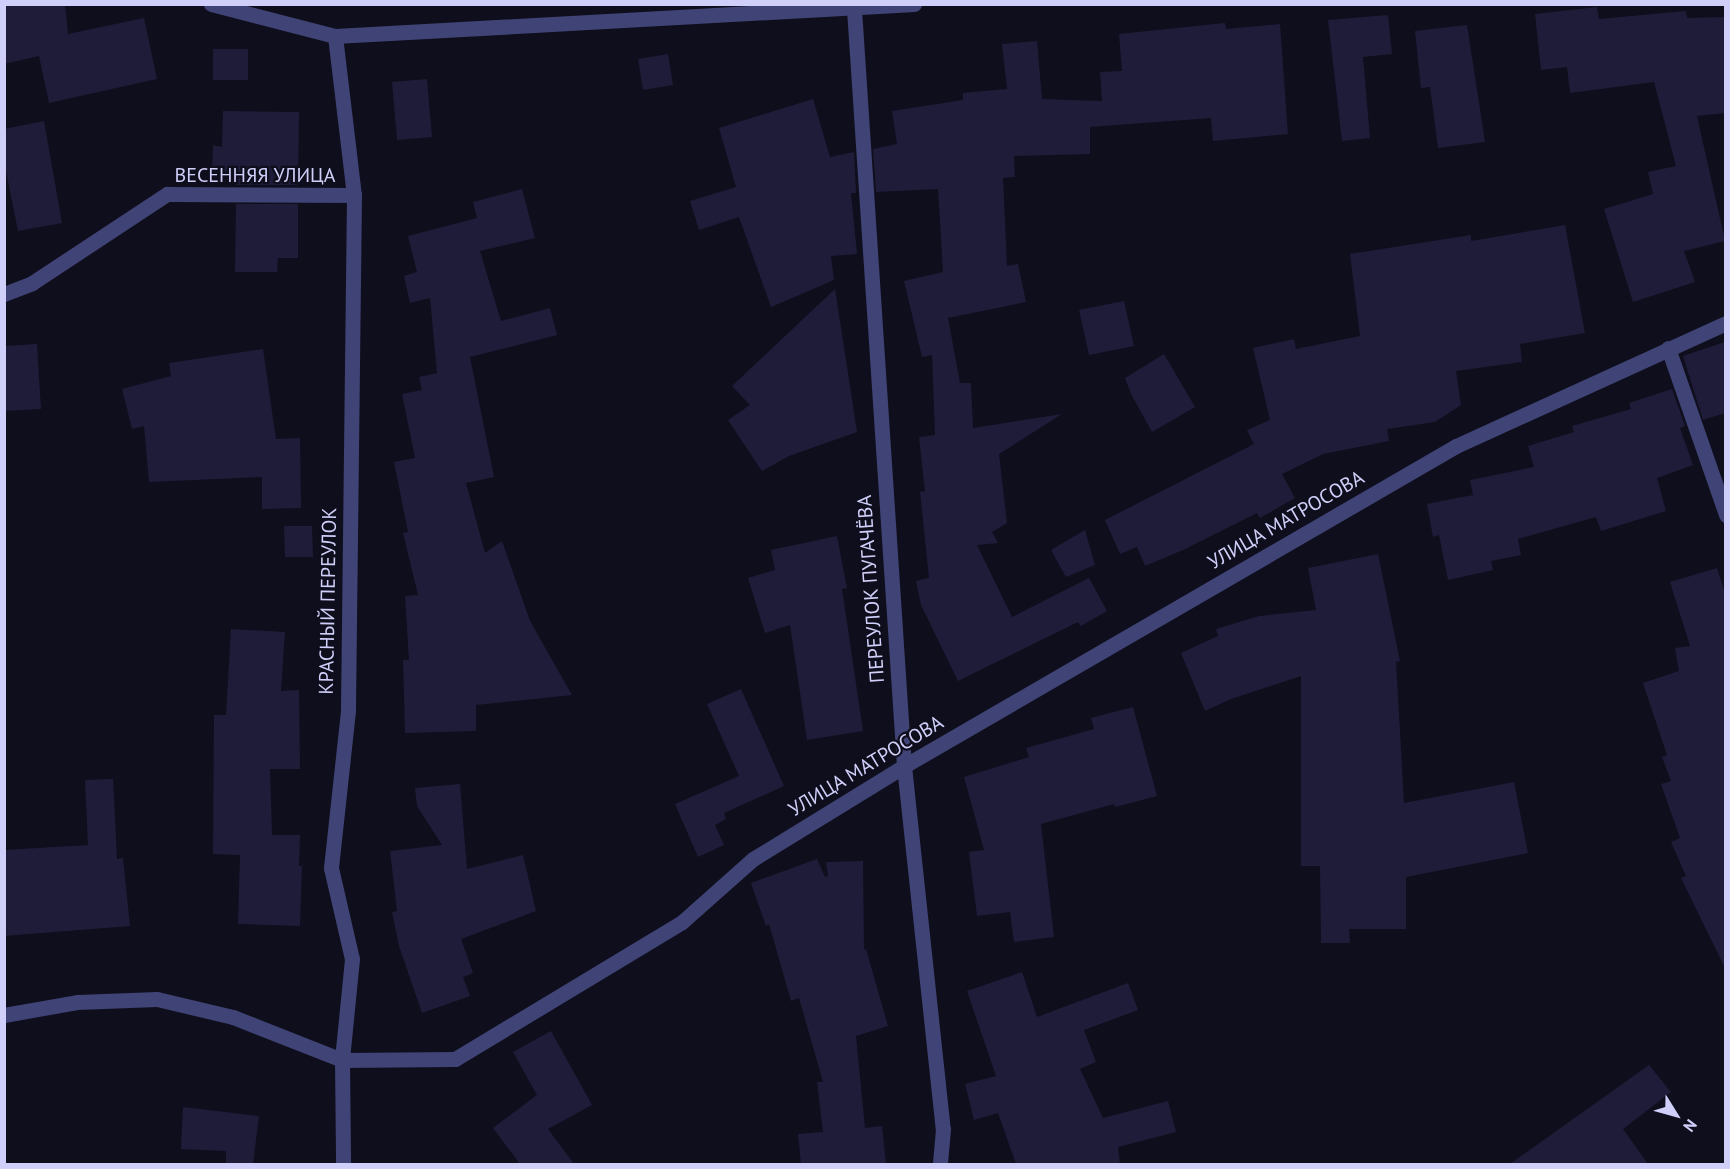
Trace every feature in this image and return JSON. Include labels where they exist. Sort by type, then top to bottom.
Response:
[{"type":"street","points":[[211,4],[335,36],[914,4]]},
{"type":"street","name":"ПЕРЕУЛОК ПУГАЧЁВА","points":[[854,9],[904,766],[943,1129],[940,1164]]},
{"type":"street","name":"КРАСНЫЙ ПЕРЕУЛОК","points":[[335,36],[354,195],[348,711],[331,868],[352,959],[342,1060],[344,1164]]},
{"type":"street","name":"ВЕСЕННЯЯ УЛИЦА","points":[[4,294],[32,283],[167,195],[354,195]]},
{"type":"street","name":"УЛИЦА МАТРОСОВА","points":[[4,1015],[77,1002],[157,999],[233,1017],[342,1060],[455,1059],[682,922],[753,859],[904,766],[1456,446],[1725,323]]},
{"type":"street","points":[[1668,348],[1725,515]]},
{"type":"building","points":[[4,4],[65,4],[68,34],[144,18],[157,79],[49,103],[39,56],[4,64]]},
{"type":"building","points":[[1597,7],[1599,19],[1686,11],[1687,18],[1725,17],[1725,113],[1697,116],[1725,241],[1684,251],[1695,282],[1633,302],[1604,209],[1653,194],[1648,172],[1676,166],[1654,82],[1570,93],[1567,67],[1541,70],[1535,14]]},
{"type":"building","points":[[1388,15],[1392,54],[1363,57],[1370,138],[1342,141],[1328,20]]},
{"type":"building","points":[[1225,23],[1226,29],[1280,24],[1288,134],[1213,141],[1211,118],[1090,127],[1090,154],[1014,156],[1015,177],[1003,178],[1007,266],[1018,264],[1026,302],[948,318],[960,383],[971,383],[973,428],[1062,414],[999,454],[1007,523],[992,532],[998,543],[977,545],[1012,617],[1089,578],[1107,611],[1081,626],[1078,622],[958,681],[921,605],[916,581],[929,578],[920,492],[925,491],[919,437],[935,435],[932,355],[922,357],[904,281],[943,272],[938,189],[876,192],[873,149],[897,144],[892,111],[963,100],[963,93],[1007,89],[1002,44],[1037,41],[1042,99],[1102,101],[1100,72],[1122,71],[1119,34]]},
{"type":"building","points":[[1467,25],[1485,142],[1438,148],[1430,87],[1421,88],[1415,31]]},
{"type":"building","points":[[213,49],[248,49],[248,80],[213,80]]},
{"type":"building","points":[[668,54],[673,85],[643,90],[638,59]]},
{"type":"building","points":[[427,79],[432,137],[397,140],[392,82]]},
{"type":"building","points":[[813,99],[830,157],[854,152],[856,193],[851,193],[857,254],[831,256],[834,280],[771,307],[739,217],[699,230],[690,201],[736,187],[719,128]]},
{"type":"building","points":[[223,111],[299,112],[298,185],[236,185],[237,176],[212,175],[213,145],[222,147]]},
{"type":"building","points":[[44,121],[62,223],[18,231],[4,161],[4,129]]},
{"type":"building","points":[[522,189],[535,238],[480,251],[501,321],[550,308],[557,335],[470,357],[494,477],[466,483],[485,553],[502,541],[530,621],[572,695],[476,705],[476,731],[405,733],[403,660],[409,660],[405,596],[418,595],[403,533],[408,532],[394,462],[415,458],[402,394],[422,390],[419,377],[437,373],[430,298],[410,303],[404,276],[417,272],[408,236],[477,218],[473,202]]},
{"type":"building","points":[[236,204],[298,204],[298,258],[278,258],[277,272],[235,272]]},
{"type":"building","points":[[1565,225],[1585,333],[1520,344],[1522,362],[1456,371],[1461,405],[1435,422],[1387,429],[1389,441],[1323,454],[1282,474],[1295,498],[1260,518],[1257,513],[1145,566],[1137,547],[1120,554],[1105,520],[1254,444],[1247,430],[1270,420],[1253,348],[1294,339],[1296,349],[1360,336],[1350,254],[1471,235],[1471,241]]},
{"type":"building","points":[[835,289],[857,432],[789,456],[762,471],[728,420],[750,405],[732,386]]},
{"type":"building","points":[[1124,301],[1134,346],[1089,355],[1079,310]]},
{"type":"building","points":[[1725,342],[1725,413],[1703,420],[1683,356]]},
{"type":"building","points":[[37,344],[41,409],[4,411],[4,346]]},
{"type":"building","points":[[263,349],[276,439],[300,438],[301,508],[262,509],[262,477],[149,482],[144,426],[132,429],[122,389],[171,376],[169,363]]},
{"type":"building","points":[[1164,354],[1195,407],[1152,432],[1125,378]]},
{"type":"building","points":[[1672,389],[1685,426],[1680,428],[1693,465],[1657,478],[1666,511],[1601,531],[1596,517],[1518,539],[1521,555],[1491,561],[1493,570],[1448,580],[1439,535],[1433,537],[1427,504],[1473,495],[1470,480],[1534,467],[1528,446],[1574,432],[1572,426],[1631,409],[1629,403]]},
{"type":"building","points":[[284,526],[312,526],[313,557],[285,557]]},
{"type":"building","points":[[1085,530],[1095,565],[1066,577],[1051,550]]},
{"type":"building","points":[[837,536],[847,588],[842,589],[863,731],[807,740],[790,625],[765,633],[748,578],[775,570],[771,550]]},
{"type":"building","points":[[1378,554],[1400,661],[1396,662],[1404,803],[1514,782],[1528,853],[1406,877],[1406,929],[1349,929],[1350,943],[1321,943],[1320,866],[1301,866],[1301,676],[1231,699],[1205,711],[1181,653],[1218,636],[1216,629],[1259,616],[1316,610],[1308,568]]},
{"type":"building","points":[[1717,568],[1725,593],[1725,968],[1681,878],[1686,876],[1671,842],[1680,838],[1661,784],[1671,781],[1662,757],[1667,755],[1643,683],[1679,671],[1675,648],[1690,646],[1670,582]]},
{"type":"building","points":[[231,629],[285,632],[281,691],[299,690],[300,769],[270,769],[272,835],[300,835],[299,866],[302,866],[300,926],[238,924],[240,855],[213,854],[214,715],[226,715]]},
{"type":"building","points":[[741,689],[784,786],[724,813],[726,819],[715,825],[724,845],[698,857],[675,804],[739,776],[707,704]]},
{"type":"building","points":[[1133,707],[1157,796],[1115,807],[1114,804],[1041,824],[1054,937],[1014,942],[1010,912],[977,916],[969,852],[984,850],[964,777],[1029,757],[1026,748],[1094,729],[1091,718]]},
{"type":"building","points":[[113,779],[117,859],[123,858],[130,926],[4,936],[4,850],[88,845],[85,780]]},
{"type":"building","points":[[460,784],[467,869],[523,855],[536,911],[461,939],[473,973],[463,977],[470,996],[422,1013],[399,946],[392,912],[397,911],[390,851],[442,845],[417,806],[415,788]]},
{"type":"building","points":[[817,859],[825,877],[828,876],[826,862],[863,861],[864,950],[866,949],[888,1026],[856,1036],[865,1128],[882,1126],[886,1164],[801,1164],[798,1134],[823,1132],[817,1082],[823,1082],[799,998],[791,1001],[769,924],[766,926],[751,883]]},
{"type":"building","points":[[1022,972],[1037,1017],[1128,983],[1138,1010],[1084,1030],[1096,1062],[1080,1069],[1103,1118],[1168,1101],[1176,1132],[1118,1147],[1120,1164],[1016,1164],[998,1113],[974,1120],[965,1084],[996,1076],[967,991]]},
{"type":"building","points":[[551,1031],[592,1105],[548,1129],[574,1164],[520,1164],[493,1128],[537,1095],[513,1052]]},
{"type":"building","points":[[1649,1065],[1671,1092],[1623,1129],[1648,1164],[1510,1164]]},
{"type":"building","points":[[183,1107],[259,1116],[253,1164],[226,1164],[226,1151],[181,1149]]}]
